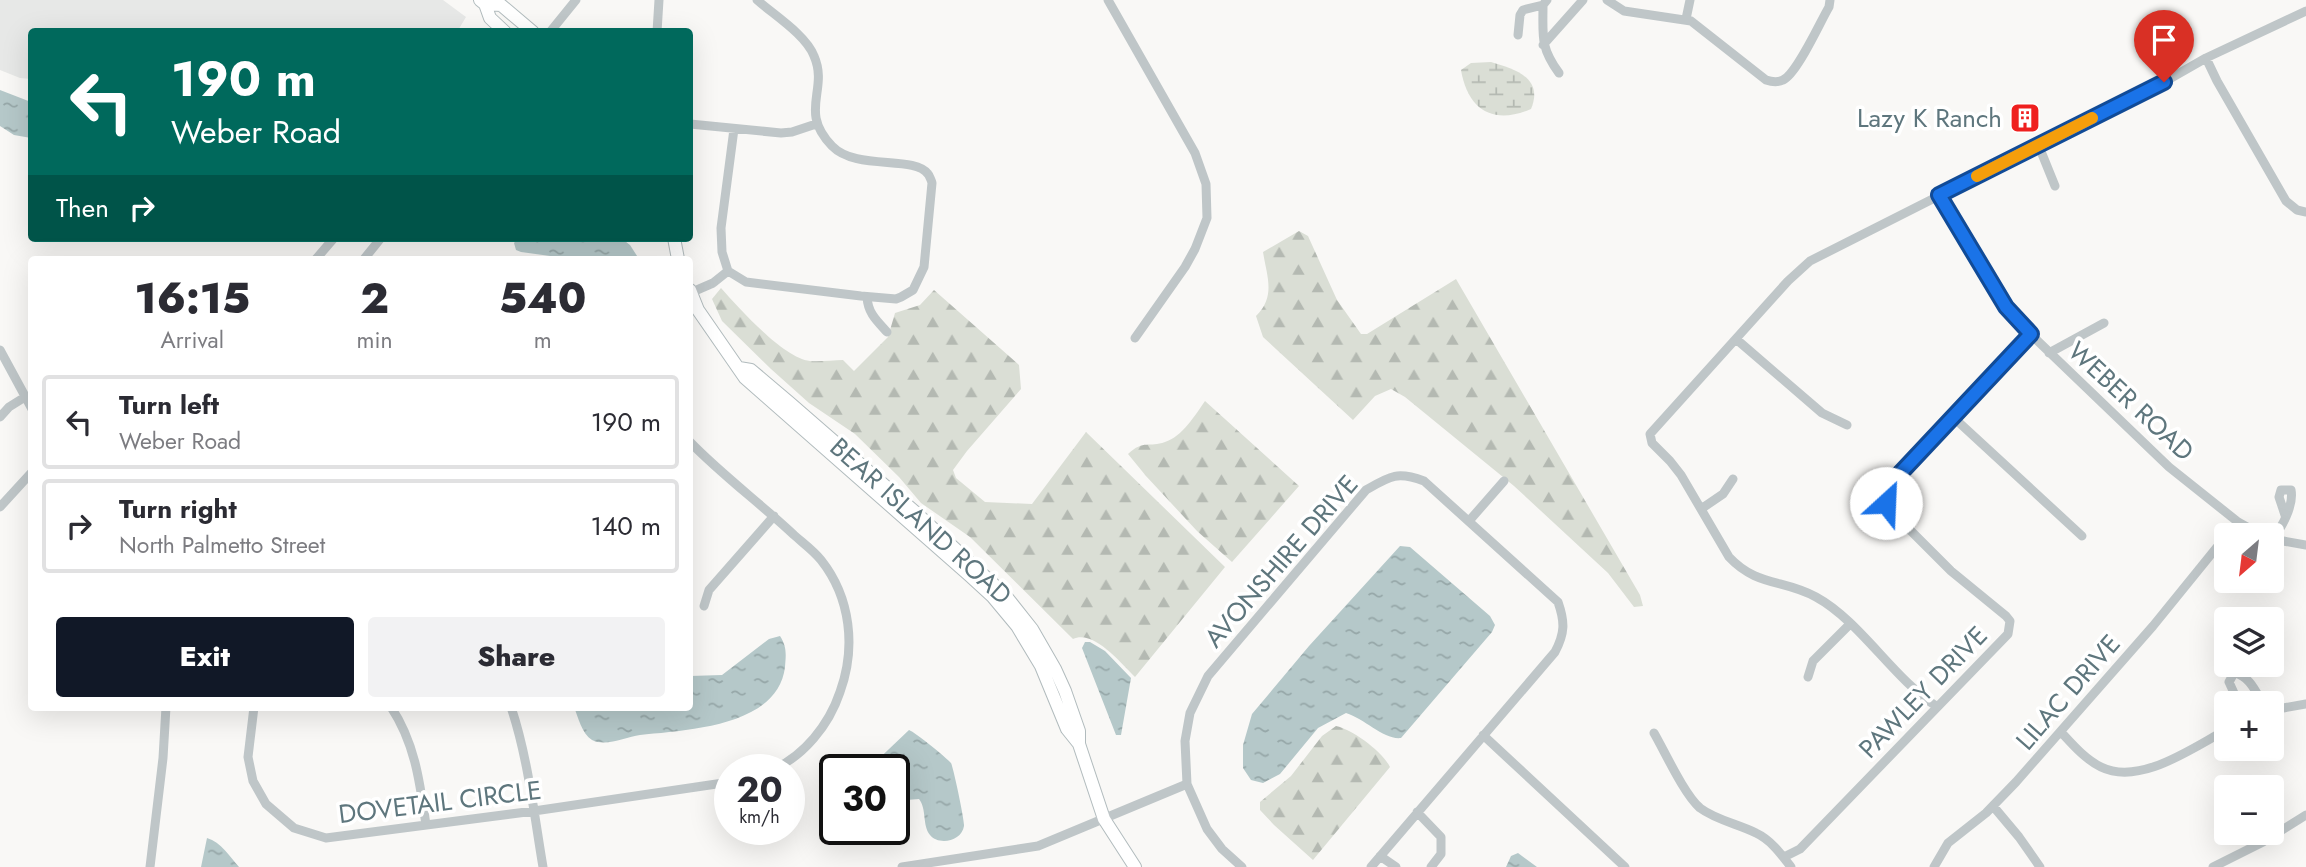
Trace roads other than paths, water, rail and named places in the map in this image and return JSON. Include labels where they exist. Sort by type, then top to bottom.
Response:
[{"type":"street","points":[[553,28],[576,0]]},
{"type":"street","points":[[657,28],[659,0]]},
{"type":"street","points":[[734,129],[722,228],[722,252],[728,271],[746,282],[896,299],[917,284],[924,267],[932,183],[929,174],[918,167],[858,160],[841,153],[826,139],[817,124],[814,108],[818,69],[813,52],[757,0]]},
{"type":"street","points":[[1108,0],[1195,152],[1206,184],[1206,218],[1195,249],[1135,338]]},
{"type":"street","points":[[1543,44],[1583,0]]},
{"type":"street","points":[[1606,0],[1624,11],[1691,21],[1766,80],[1781,82],[1803,54],[1829,7],[1830,0]]},
{"type":"street","points":[[1686,19],[1690,0]]},
{"type":"street","points":[[482,2],[490,18],[501,28]]},
{"type":"street","points":[[482,2],[501,5],[528,28]]},
{"type":"street","points":[[1518,35],[1523,10],[1545,2],[1543,44],[1548,57],[1559,72]]},
{"type":"street","points":[[1936,706],[1921,696],[1850,624],[1818,597],[1756,578],[1728,557],[1675,467],[1650,439],[1652,430],[1788,281],[1810,261],[2164,82],[2206,58],[2306,11]]},
{"type":"street","points":[[2206,58],[2286,201],[2297,210],[2306,212]]},
{"type":"street","points":[[693,124],[781,134],[817,124]]},
{"type":"street","points":[[2038,144],[2055,186]]},
{"type":"street","name":"WEBER ROAD","points":[[1939,195],[2006,307],[2049,353],[2169,467],[2238,522]]},
{"type":"street","points":[[319,256],[331,242]]},
{"type":"street","points":[[366,256],[378,242]]},
{"type":"street","points":[[693,291],[713,283],[728,271]]},
{"type":"street","points":[[867,297],[872,317],[887,332]]},
{"type":"street","name":"BEAR ISLAND ROAD","points":[[693,299],[745,378],[992,596],[1017,626],[1041,666],[1067,729],[1079,744],[1104,819],[1135,867]]},
{"type":"street","points":[[2049,353],[2104,323]]},
{"type":"street","name":"PAWLEY DRIVE","points":[[1784,857],[1800,849],[2003,640],[2010,628],[2010,621],[2006,616],[1951,571],[1900,521],[1886,503],[1885,492],[2031,334]]},
{"type":"street","points":[[1736,339],[1822,413],[1847,425]]},
{"type":"street","points":[[0,350],[28,402]]},
{"type":"street","points":[[0,417],[9,407],[25,397]]},
{"type":"street","points":[[1953,417],[2082,536]]},
{"type":"street","points":[[693,448],[774,516],[821,561],[842,597],[848,619],[850,657],[836,704],[826,723],[799,754]]},
{"type":"street","name":"AVONSHIRE DRIVE","points":[[1242,867],[1222,849],[1207,829],[1187,783],[1185,741],[1190,713],[1208,676],[1366,490],[1386,478],[1407,474],[1424,481],[1558,602],[1565,622],[1562,639],[1555,652],[1371,867]]},
{"type":"street","points":[[0,506],[28,476]]},
{"type":"street","points":[[1701,509],[1723,494],[1733,479]]},
{"type":"street","points":[[1469,521],[1504,481]]},
{"type":"street","points":[[2281,523],[2285,515]]},
{"type":"street","points":[[704,606],[709,590],[774,516]]},
{"type":"street","points":[[2284,541],[2306,545]]},
{"type":"street","name":"LILAC DRIVE","points":[[1934,867],[1948,843],[1993,806],[2061,732],[2161,617],[2214,551]]},
{"type":"street","points":[[1808,677],[1813,661],[1850,624]]},
{"type":"street","points":[[2232,691],[2228,682],[2234,673],[2247,679],[2255,691]]},
{"type":"street","points":[[2284,708],[2306,704]]},
{"type":"street","points":[[150,867],[166,711]]},
{"type":"street","name":"DOVETAIL CIRCLE","points":[[254,711],[248,757],[253,781],[266,804],[294,828],[326,838],[714,784]]},
{"type":"street","points":[[394,711],[402,724],[417,767],[426,825]]},
{"type":"street","points":[[512,711],[521,741],[543,867]]},
{"type":"street","points":[[2061,732],[2101,767],[2113,772],[2133,773],[2163,763],[2214,736]]},
{"type":"street","points":[[1654,733],[1683,785],[1699,807],[1758,834],[1784,857],[1791,867]]},
{"type":"street","points":[[1483,735],[1625,867]]},
{"type":"street","points":[[902,867],[1038,846],[1187,783]]},
{"type":"street","points":[[1993,806],[2040,867]]},
{"type":"street","points":[[1418,812],[1441,837],[1441,854],[1431,867]]},
{"type":"street","points":[[2213,867],[2263,842],[2306,815]]},
{"type":"street","points":[[1380,856],[1396,867]]},
{"type":"water","points":[[0,90],[28,101],[28,137],[14,135],[0,126]]},
{"type":"water","points":[[626,242],[637,256],[550,256],[521,252],[516,250],[514,243]]},
{"type":"water","points":[[1400,546],[1410,547],[1490,616],[1495,625],[1492,632],[1401,738],[1381,733],[1346,713],[1318,728],[1280,774],[1263,783],[1251,780],[1243,768],[1243,745],[1252,714],[1309,646]]},
{"type":"water","points":[[780,636],[785,647],[785,667],[779,687],[766,702],[748,714],[704,727],[603,742],[592,740],[581,725],[576,711],[693,711],[693,676],[722,675],[769,639]]},
{"type":"water","points":[[1085,642],[1105,651],[1131,678],[1121,735],[1116,735],[1082,648]]},
{"type":"water","points":[[909,730],[951,763],[963,815],[964,826],[959,835],[944,841],[930,835],[919,799],[910,800],[910,754],[884,754]]},
{"type":"water","points":[[207,838],[221,846],[239,867],[201,867]]},
{"type":"water","points":[[1518,853],[1537,867],[1506,867],[1511,856]]},
{"type":"place","name":"Lazy K Ranch","points":[[2025,118]]}]
